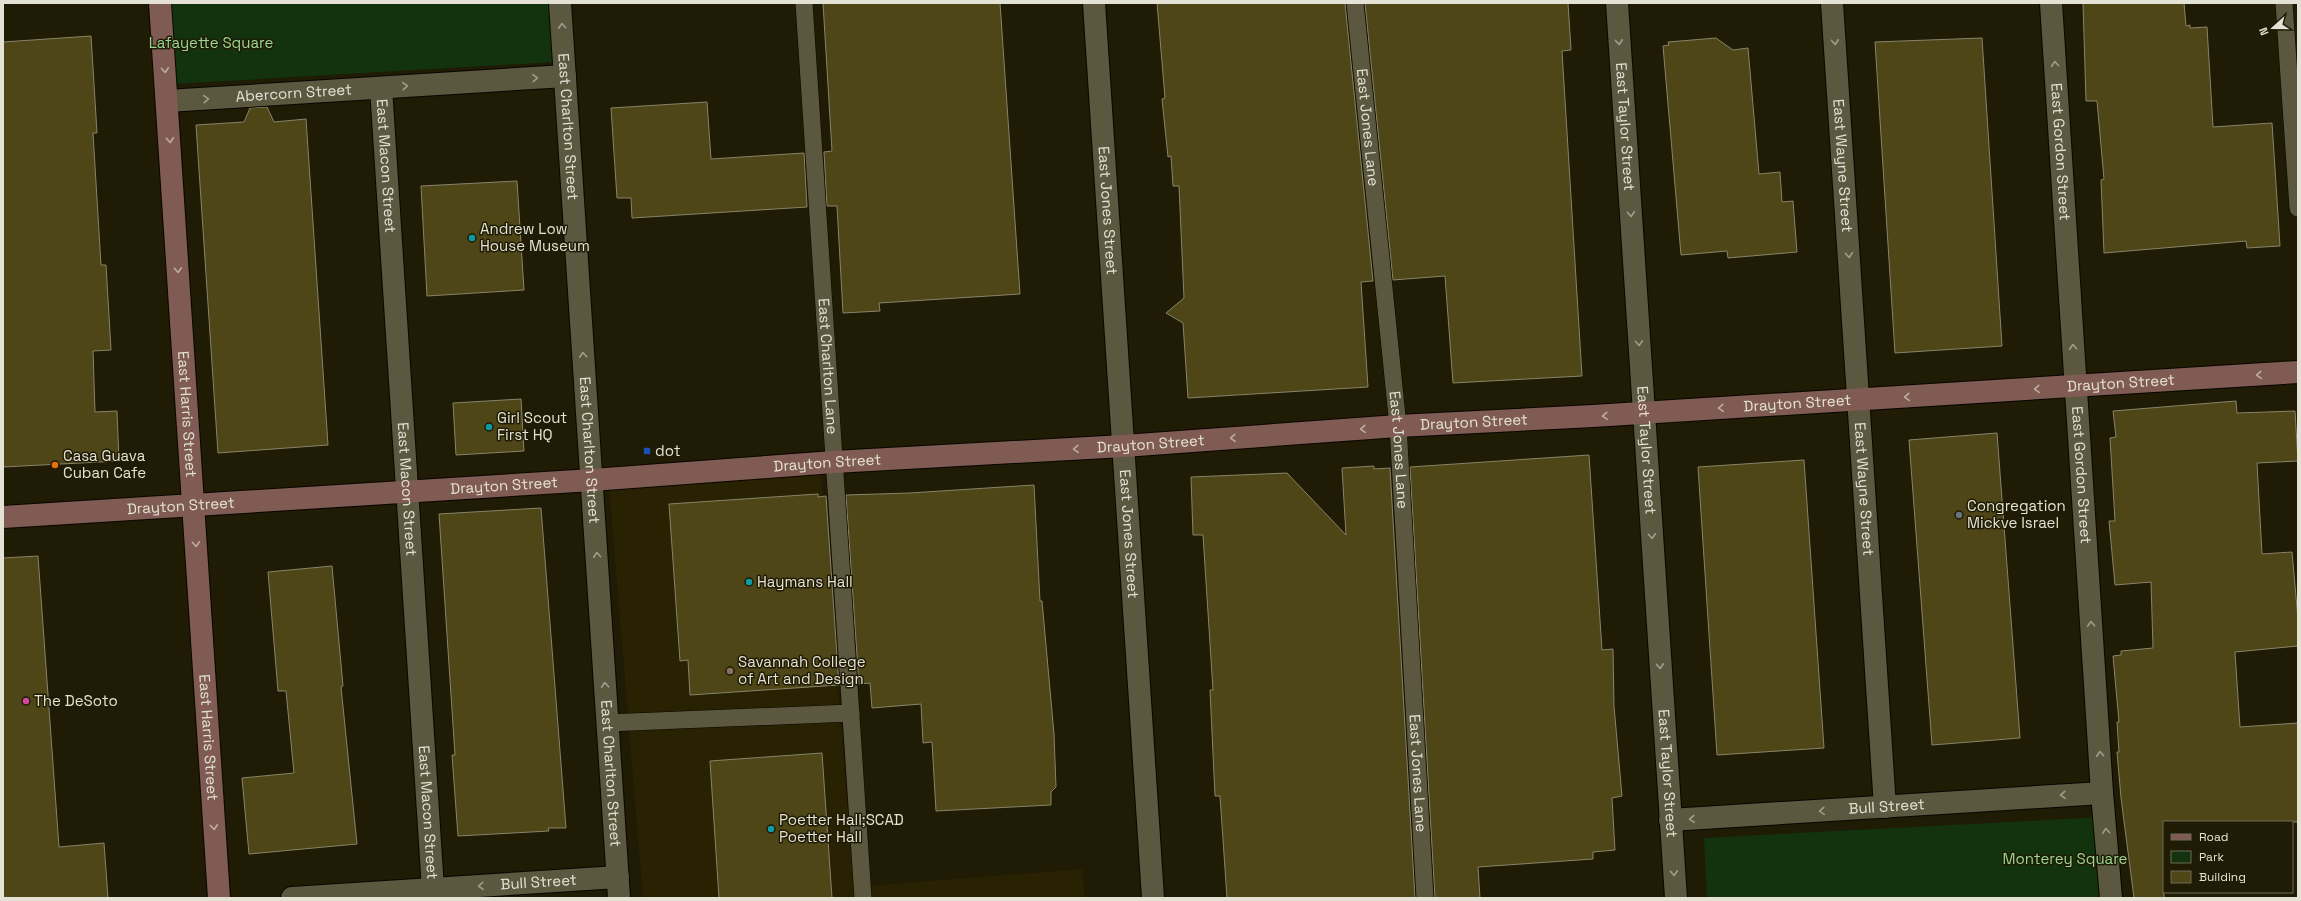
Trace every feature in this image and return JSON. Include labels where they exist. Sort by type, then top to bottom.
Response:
[{"type":"main road","name":"East Harris Street","points":[[160,3],[219,898]]},
{"type":"main road","name":"Drayton Street","points":[[3,517],[592,480],[834,462],[1124,446],[1398,426],[1644,413],[2298,372]]},
{"type":"street","name":"East Charlton Street","points":[[560,3],[618,888]]},
{"type":"street","name":"East Jones Street","points":[[1094,3],[1153,898]]},
{"type":"street","name":"East Taylor Street","points":[[1617,3],[1676,898]]},
{"type":"street","name":"East Wayne Street","points":[[1832,3],[1885,807]]},
{"type":"street","name":"East Gordon Street","points":[[2051,3],[2102,793],[2111,898]]},
{"type":"street","name":"Abercorn Street","points":[[167,102],[565,76]]},
{"type":"street","name":"East Macon Street","points":[[381,88],[433,889]]},
{"type":"street","name":"Bull Street","points":[[1670,820],[2102,793]]},
{"type":"street","name":"Bull Street","points":[[292,898],[433,889],[618,888]]},
{"type":"lane","name":"East Charlton Lane","points":[[804,3],[863,898]]},
{"type":"lane","name":"East Jones Lane","points":[[1355,3],[1398,426],[1425,898]]},
{"type":"lane","points":[[2284,3],[2298,208]]},
{"type":"lane","points":[[608,723],[851,714]]},
{"type":"shaded area","name":"Savannah College of Art and Design","points":[[819,456],[854,887],[1082,869],[1085,898],[643,898],[608,473]]},
{"type":"green space","name":"Lafayette Square","points":[[169,3],[550,3],[554,62],[174,84]]},
{"type":"green space","name":"Monterey Square","points":[[2103,817],[2107,898],[1707,898],[1704,838]]},
{"type":"building","points":[[823,3],[1000,3],[1020,294],[879,303],[880,311],[843,313],[837,206],[827,206],[824,152],[832,151]]},
{"type":"building","points":[[1157,3],[1345,3],[1373,281],[1361,282],[1368,387],[1188,398],[1183,323],[1166,313],[1184,298],[1179,186],[1173,186],[1171,156],[1168,157],[1162,99],[1165,98]]},
{"type":"building","points":[[1365,3],[1568,3],[1571,50],[1562,51],[1582,376],[1453,383],[1445,276],[1393,280]]},
{"type":"building","points":[[2083,3],[2184,3],[2186,26],[2190,25],[2190,28],[2207,27],[2213,127],[2272,123],[2280,246],[2247,248],[2246,241],[2104,253],[2101,180],[2104,179],[2097,101],[2086,101]]},
{"type":"building","points":[[91,36],[97,133],[93,133],[101,265],[106,265],[111,350],[93,351],[95,412],[117,411],[119,461],[3,467],[3,42]]},
{"type":"building","points":[[1716,38],[1733,50],[1748,48],[1759,174],[1780,172],[1782,202],[1793,201],[1797,252],[1728,258],[1727,251],[1681,255],[1663,46],[1669,45],[1668,42]]},
{"type":"building","points":[[1982,38],[2002,346],[1895,353],[1875,42]]},
{"type":"building","points":[[707,102],[711,159],[804,153],[807,207],[632,218],[631,198],[617,198],[611,108]]},
{"type":"building","points":[[267,107],[274,122],[306,119],[328,445],[218,453],[196,125],[244,122],[250,108]]},
{"type":"building","name":"Andrew Low House Museum","points":[[517,181],[524,290],[427,296],[421,186]]},
{"type":"building","name":"Girl Scout First HQ","points":[[521,399],[524,451],[456,455],[453,403]]},
{"type":"building","points":[[2236,401],[2237,413],[2295,411],[2298,461],[2257,463],[2262,554],[2292,552],[2298,619],[2298,646],[2235,652],[2240,727],[2298,723],[2298,822],[2163,821],[2164,898],[2134,898],[2121,798],[2117,752],[2119,752],[2117,722],[2119,722],[2113,656],[2121,655],[2121,651],[2153,648],[2151,582],[2115,585],[2109,521],[2115,521],[2110,438],[2116,437],[2113,411]]},
{"type":"building","name":"Congregation Mickve Israel","points":[[1997,433],[2020,738],[1932,745],[1909,440]]},
{"type":"building","points":[[1589,455],[1602,650],[1613,649],[1614,706],[1622,796],[1612,798],[1615,850],[1593,852],[1593,859],[1478,867],[1480,898],[1435,898],[1410,467]]},
{"type":"building","points":[[1804,460],[1824,748],[1717,755],[1698,467]]},
{"type":"building","points":[[1374,466],[1374,469],[1390,468],[1415,898],[1227,898],[1220,796],[1215,796],[1210,690],[1213,690],[1203,535],[1193,535],[1191,477],[1287,473],[1346,535],[1342,468]]},
{"type":"building","points":[[1034,485],[1040,601],[1042,601],[1054,734],[1056,787],[1051,792],[1051,805],[936,811],[932,742],[923,743],[921,704],[872,708],[870,683],[859,684],[846,495],[910,493]]},
{"type":"building","name":"Haymans Hall","points":[[818,494],[818,497],[826,496],[839,685],[690,695],[688,660],[680,661],[669,504]]},
{"type":"building","points":[[541,508],[566,828],[548,828],[549,831],[458,836],[452,755],[455,755],[439,514]]},
{"type":"building","name":"The DeSoto","points":[[38,556],[59,847],[104,843],[108,898],[3,898],[3,558]]},
{"type":"building","points":[[332,566],[343,686],[341,687],[357,844],[249,854],[242,778],[294,773],[286,691],[278,691],[268,572]]},
{"type":"building","name":"Poetter Hall;SCAD Poetter Hall","points":[[822,753],[832,898],[719,898],[710,761]]},
{"type":"place","name":"Andrew Low House Museum","points":[[472,238]]},
{"type":"place","name":"Girl Scout First HQ","points":[[489,427]]},
{"type":"place","name":"dot","points":[[647,451]]},
{"type":"place","name":"Casa Guava Cuban Cafe","points":[[55,465]]},
{"type":"place","name":"Congregation Mickve Israel","points":[[1959,515]]},
{"type":"place","name":"Haymans Hall","points":[[749,582]]},
{"type":"place","name":"Savannah College of Art and Design","points":[[730,671]]},
{"type":"place","name":"The DeSoto","points":[[26,701]]},
{"type":"place","name":"Poetter Hall;SCAD Poetter Hall","points":[[771,829]]}]
